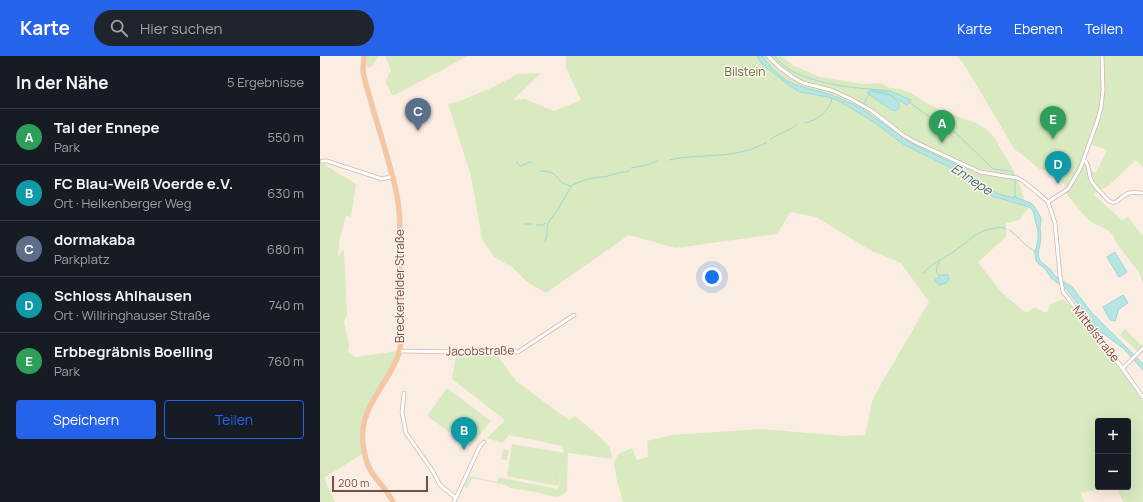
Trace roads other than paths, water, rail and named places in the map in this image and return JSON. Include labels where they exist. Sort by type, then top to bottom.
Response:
[{"type":"main road","name":"Breckerfelder Straße","points":[[364,56],[363,70],[366,87],[393,176],[398,200],[402,338],[395,364],[369,407],[362,430],[364,452],[370,469],[373,475],[389,494],[393,502]]},
{"type":"street","points":[[768,56],[788,74],[803,83],[831,90],[851,99],[915,142],[980,172],[1017,178],[1023,181],[1048,202],[1068,189],[1084,160],[1101,108],[1103,90],[1102,56]]},
{"type":"street","points":[[1084,160],[1087,163],[1090,176],[1094,184],[1112,203],[1128,194],[1142,193]]},
{"type":"street","points":[[322,161],[327,161],[382,179],[393,176]]},
{"type":"street","name":"Mittelstraße","points":[[1048,202],[1055,223],[1061,286],[1063,292],[1123,368],[1143,397]]},
{"type":"street","name":"Jacobstraße","points":[[400,350],[518,352],[574,316]]},
{"type":"street","points":[[1123,368],[1143,348]]},
{"type":"street","points":[[404,393],[402,412],[406,433],[432,470],[440,486],[456,498]]},
{"type":"street","points":[[454,502],[480,446],[484,442]]},
{"type":"water","name":"Ennepe","points":[[757,56],[762,56],[778,74],[789,82],[829,95],[860,108],[861,107],[864,109],[863,110],[916,146],[963,168],[969,175],[987,188],[999,194],[1014,198],[1014,196],[1031,203],[1041,218],[1041,238],[1038,254],[1040,261],[1050,269],[1055,276],[1072,287],[1092,313],[1143,364],[1143,370],[1123,348],[1098,330],[1066,289],[1051,278],[1047,271],[1036,261],[1035,253],[1038,240],[1038,231],[1033,211],[1029,207],[992,196],[955,173],[955,170],[903,144],[874,122],[839,101],[828,97],[800,92],[762,64]]},
{"type":"water","points":[[870,90],[890,95],[899,103],[899,108],[896,111],[892,110],[870,95],[870,93],[867,93]]},
{"type":"water","points":[[871,90],[890,91],[911,100],[907,105],[887,93]]},
{"type":"water","points":[[1115,252],[1127,272],[1119,277],[1107,257]]},
{"type":"water","points":[[941,275],[948,275],[949,279],[946,283],[939,285],[935,280]]},
{"type":"water","points":[[1123,295],[1128,303],[1119,309],[1115,321],[1110,320],[1103,307]]},
{"type":"waterway","points":[[774,56],[792,71],[813,79],[825,83],[872,89]]},
{"type":"waterway","points":[[864,105],[870,93]]},
{"type":"waterway","points":[[805,123],[822,115],[828,108],[832,99]]},
{"type":"waterway","points":[[909,102],[938,123],[956,133],[993,169],[1011,171],[1014,176]]},
{"type":"waterway","points":[[770,140],[797,124]]},
{"type":"waterway","points":[[669,160],[729,154],[751,149],[766,143]]},
{"type":"waterway","points":[[631,168],[658,161]]},
{"type":"waterway","points":[[517,162],[521,166],[529,162],[532,163]]},
{"type":"waterway","points":[[545,241],[548,223],[572,185],[588,179],[608,176],[630,170]]},
{"type":"waterway","points":[[540,171],[553,173],[562,183],[571,186]]},
{"type":"waterway","points":[[1015,179],[1015,197]]},
{"type":"waterway","points":[[536,225],[546,223]]},
{"type":"waterway","points":[[524,224],[532,224]]},
{"type":"waterway","points":[[923,273],[933,264],[981,232],[999,228],[1006,229]]},
{"type":"waterway","points":[[1009,230],[1036,252]]},
{"type":"waterway","points":[[939,262],[936,268],[940,277]]},
{"type":"place","name":"dormakaba","points":[[418,131]]},
{"type":"place","name":"Erbbegräbnis Boelling","points":[[1053,139]]},
{"type":"place","name":"Tal der Ennepe","points":[[942,143]]},
{"type":"place","name":"Schloss Ahlhausen","points":[[1058,184]]},
{"type":"place","name":"FC Blau-Weiß Voerde e.V.","points":[[464,450]]},
{"type":"park label","name":"Bilstein","points":[[745,72]]}]
